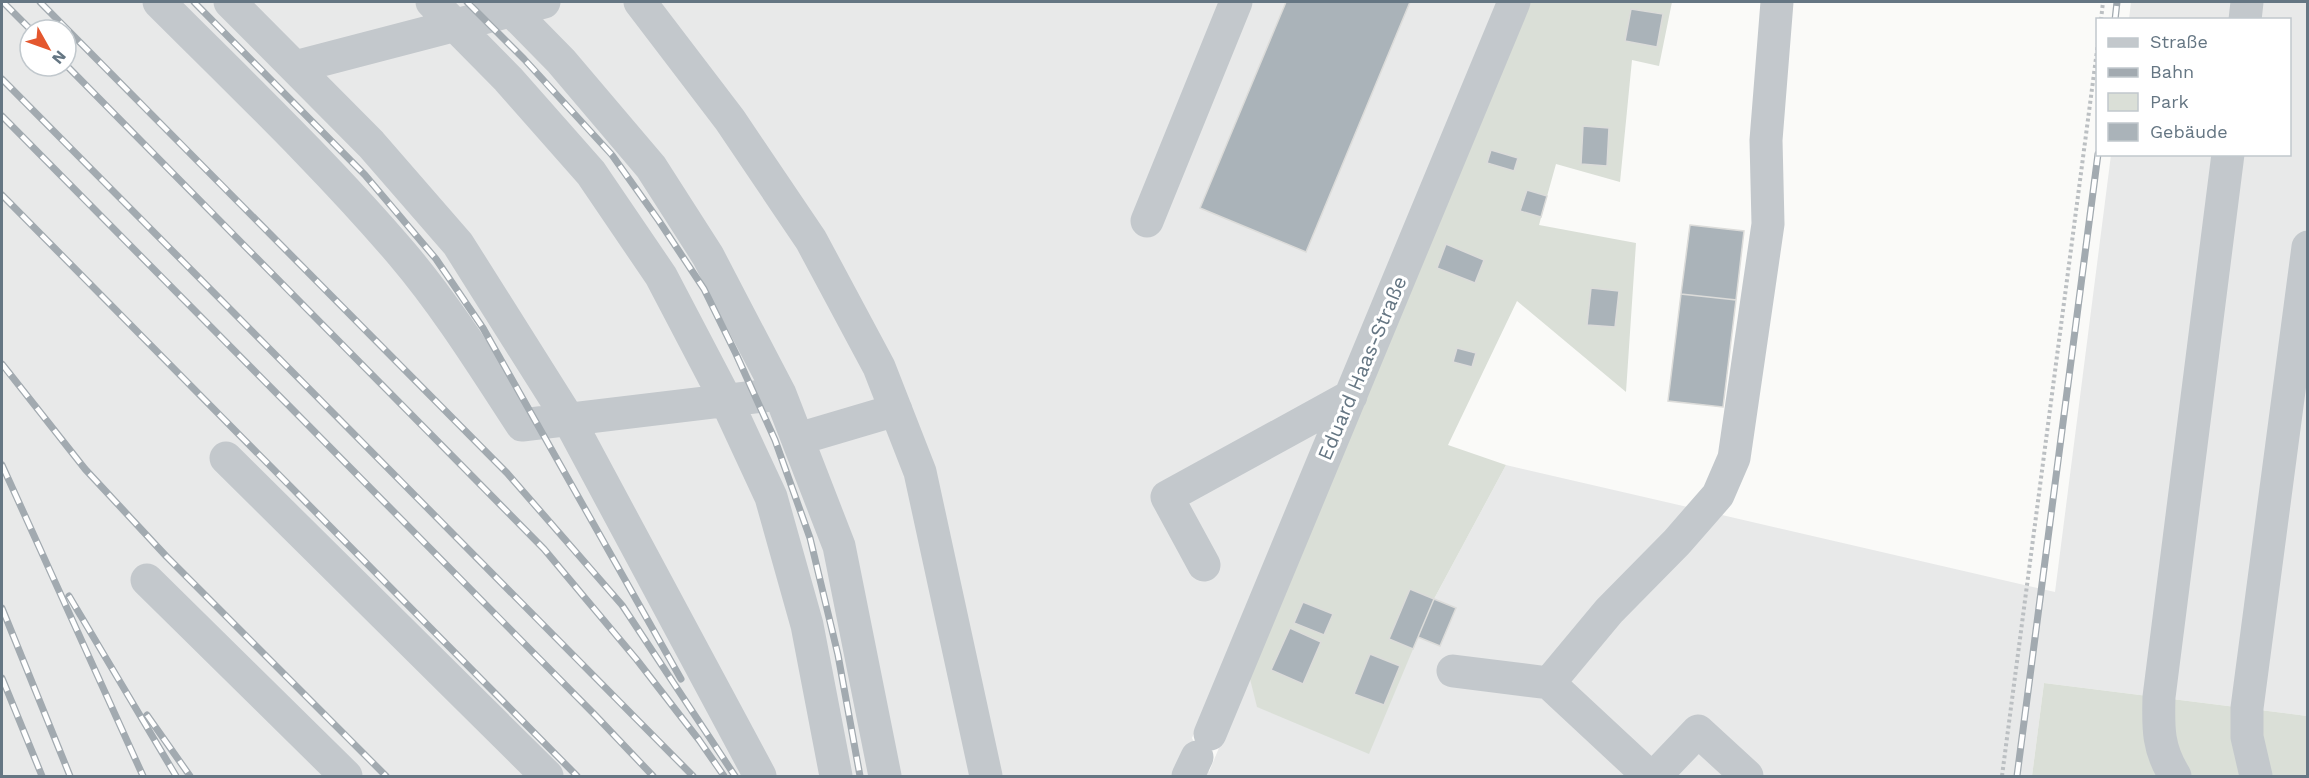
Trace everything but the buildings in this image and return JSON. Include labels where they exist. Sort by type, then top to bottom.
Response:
[{"type":"street","points":[[159,2],[337,182],[403,256],[471,347],[522,425],[780,394]]},
{"type":"street","points":[[230,2],[371,144],[458,244],[569,420],[760,777]]},
{"type":"street","points":[[432,2],[508,79],[591,173],[661,276],[726,400],[774,507],[807,625],[836,777]]},
{"type":"street","points":[[295,67],[456,25],[508,6],[544,2]]},
{"type":"street","points":[[640,2],[730,120],[811,240],[879,367],[921,472],[986,777]]},
{"type":"street","points":[[1147,221],[1236,2]]},
{"type":"street","name":"Eduard Haas-Straße","points":[[1199,756],[1514,2]]},
{"type":"street","points":[[1550,683],[1609,611],[1677,542],[1718,495],[1734,458],[1768,224],[1766,140],[1777,2]]},
{"type":"street","points":[[2245,18],[2247,2]]},
{"type":"street","points":[[508,6],[561,61],[651,168],[708,256],[780,394],[839,546],[885,777]]},
{"type":"street","points":[[2175,777],[2166,761],[2158,734],[2159,698],[2228,156]]},
{"type":"street","points":[[2256,777],[2247,737],[2247,708],[2307,247]]},
{"type":"street","points":[[1204,565],[1167,497],[1351,396]]},
{"type":"street","points":[[798,439],[896,410]]},
{"type":"street","points":[[226,458],[547,777]]},
{"type":"street","points":[[147,580],[346,777]]},
{"type":"street","points":[[1453,671],[1550,683],[1649,777]]},
{"type":"street","points":[[1654,777],[1698,731],[1747,777]]},
{"type":"path","points":[[2101,18],[2103,2]]},
{"type":"path","points":[[2002,777],[2096,51]]},
{"type":"shaded area","points":[[2,2],[1498,2],[1192,738],[1209,772],[1249,675],[1418,637],[1434,599],[1506,465],[2055,592],[2111,156],[2291,156],[2291,18],[2129,18],[2131,2],[2307,2],[2307,716],[2044,683],[2032,776],[2,776]]},
{"type":"green space","points":[[1530,2],[1672,2],[1659,66],[1632,60],[1620,182],[1556,164],[1539,225],[1636,243],[1626,392],[1517,301],[1448,445],[1506,465],[1434,599],[1369,754],[1257,707],[1249,675]]},
{"type":"green space","points":[[2044,683],[2307,716],[2307,776],[2032,776]]},
{"type":"railway","points":[[3,2],[19,18]]},
{"type":"railway","points":[[40,2],[507,473],[622,605],[735,776]]},
{"type":"railway","points":[[194,2],[365,175],[436,259],[483,328],[681,679]]},
{"type":"railway","points":[[467,2],[524,59],[612,155],[704,289],[775,440],[810,538],[838,655],[860,776]]},
{"type":"railway","points":[[2115,18],[2117,2]]},
{"type":"railway","points":[[78,77],[544,549],[637,660],[724,776]]},
{"type":"railway","points":[[2,79],[693,776]]},
{"type":"railway","points":[[2,116],[653,776]]},
{"type":"railway","points":[[2017,776],[2098,156]]},
{"type":"railway","points":[[2,195],[577,776]]},
{"type":"railway","points":[[2,364],[85,469],[166,556],[386,776]]},
{"type":"railway","points":[[2,465],[143,776]]},
{"type":"railway","points":[[69,596],[176,776]]},
{"type":"railway","points":[[2,608],[70,776]]},
{"type":"railway","points":[[2,678],[42,776]]},
{"type":"railway","points":[[147,715],[190,776]]}]
